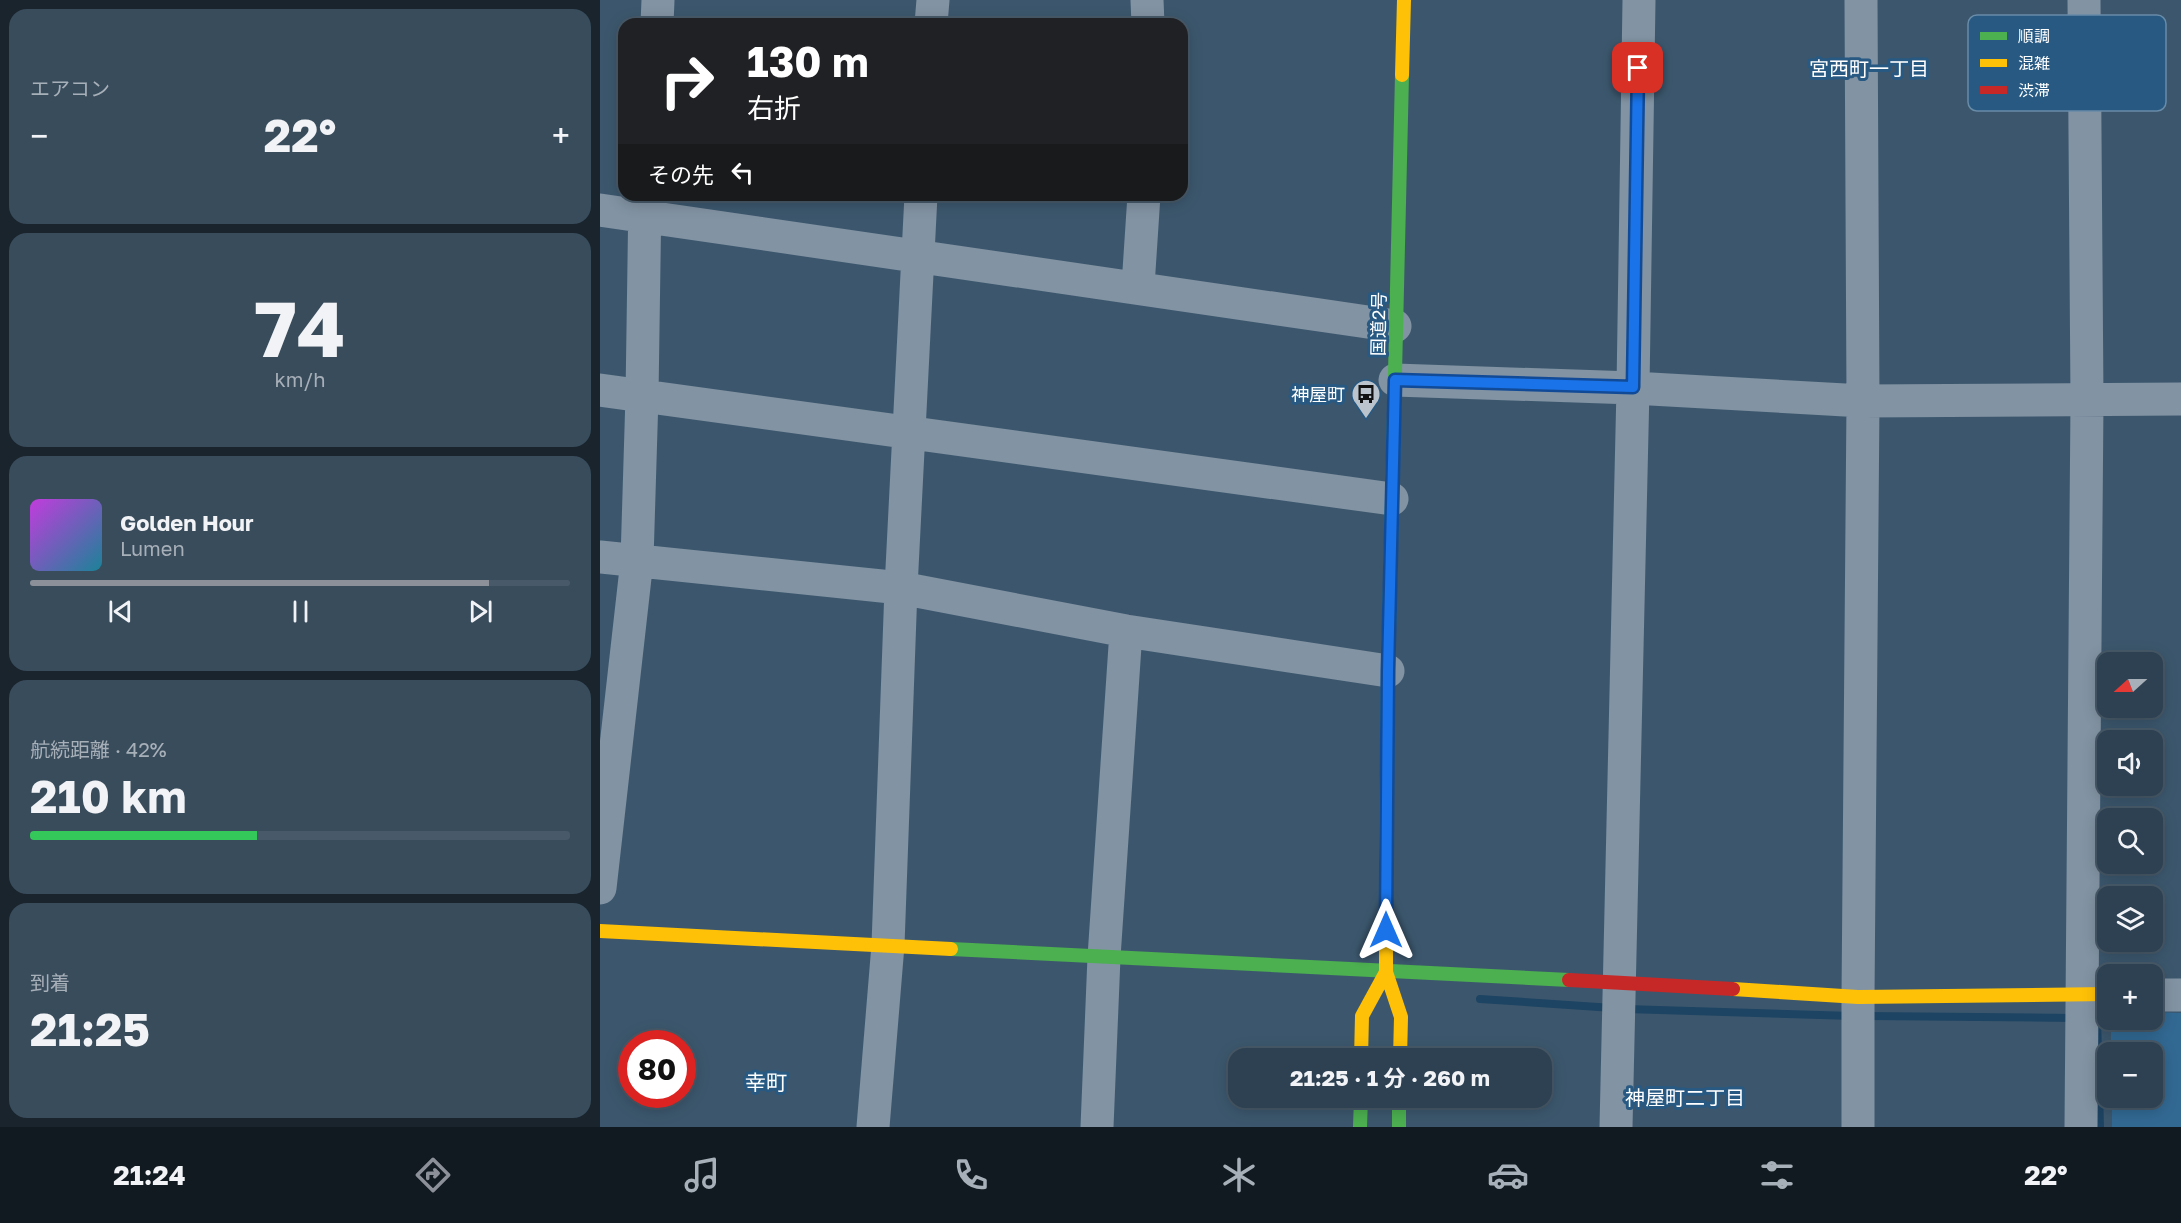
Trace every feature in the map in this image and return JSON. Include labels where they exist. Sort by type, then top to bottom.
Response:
[{"type":"main road","name":"国道2号","points":[[1400,1048],[1401,1017],[1386,972],[1388,671],[1404,0]]},
{"type":"main road","points":[[600,931],[1618,982],[1858,997],[2095,994]]},
{"type":"main road","name":"国道2号","points":[[1361,1048],[1362,1016],[1386,972]]},
{"type":"main road","points":[[1360,1108],[1360,1127]]},
{"type":"main road","points":[[1399,1108],[1399,1127]]},
{"type":"street","points":[[657,18],[658,0]]},
{"type":"street","points":[[932,18],[933,0]]},
{"type":"street","points":[[1147,0],[1148,18]]},
{"type":"street","points":[[1616,1127],[1633,387],[1639,0]]},
{"type":"street","points":[[1858,1127],[1863,401],[1861,0]]},
{"type":"street","points":[[2084,0],[2084,15]]},
{"type":"street","points":[[2081,1127],[2095,994],[2085,111]]},
{"type":"street","points":[[873,1127],[888,945],[901,588],[921,201]]},
{"type":"street","points":[[1138,286],[1144,201]]},
{"type":"street","points":[[600,210],[644,206],[917,257],[1138,286],[1395,326]]},
{"type":"street","points":[[600,888],[637,560],[644,206]]},
{"type":"street","points":[[1395,380],[1633,387],[1863,401],[2181,399]]},
{"type":"street","points":[[600,390],[1392,499]]},
{"type":"street","points":[[600,556],[901,588],[1126,631],[1388,671]]},
{"type":"street","points":[[1096,1127],[1104,957],[1126,631]]},
{"type":"street","points":[[2163,995],[2181,995]]},
{"type":"shaded area","points":[[2163,1012],[2181,1013],[2181,1127],[2112,1127],[2112,1108],[2163,1108],[2163,1042],[2111,1042],[2111,1030],[2163,1030]]},
{"type":"waterway","points":[[1480,999],[1613,1008]]},
{"type":"waterway","points":[[1626,1009],[1853,1016]]},
{"type":"waterway","points":[[1866,1016],[2075,1018]]},
{"type":"waterway","points":[[2097,1030],[2100,1127]]},
{"type":"traffic: fast","points":[[1386,873],[1388,671],[1402,75]]},
{"type":"traffic: fast","points":[[951,949],[1569,980]]},
{"type":"traffic: fast","points":[[1360,1127],[1361,1108]]},
{"type":"traffic: fast","points":[[1399,1108],[1399,1127]]},
{"type":"traffic: slow","points":[[1402,75],[1404,0]]},
{"type":"traffic: slow","points":[[1386,873],[1386,972],[1401,1017],[1400,1048]]},
{"type":"traffic: slow","points":[[600,931],[951,949]]},
{"type":"traffic: slow","points":[[1361,1048],[1362,1016],[1386,972]]},
{"type":"traffic: slow","points":[[1733,989],[1858,997],[2097,994]]},
{"type":"traffic: jam","points":[[1569,980],[1733,989]]},
{"type":"place","name":"神屋町","points":[[1366,420]]},
{"type":"district","name":"宮西町一丁目","points":[[1869,68]]},
{"type":"district","name":"幸町","points":[[766,1082]]},
{"type":"district","name":"神屋町二丁目","points":[[1685,1097]]},
{"type":"route","points":[[1386,930],[1388,671],[1395,380],[1633,387],[1638,68]]}]
